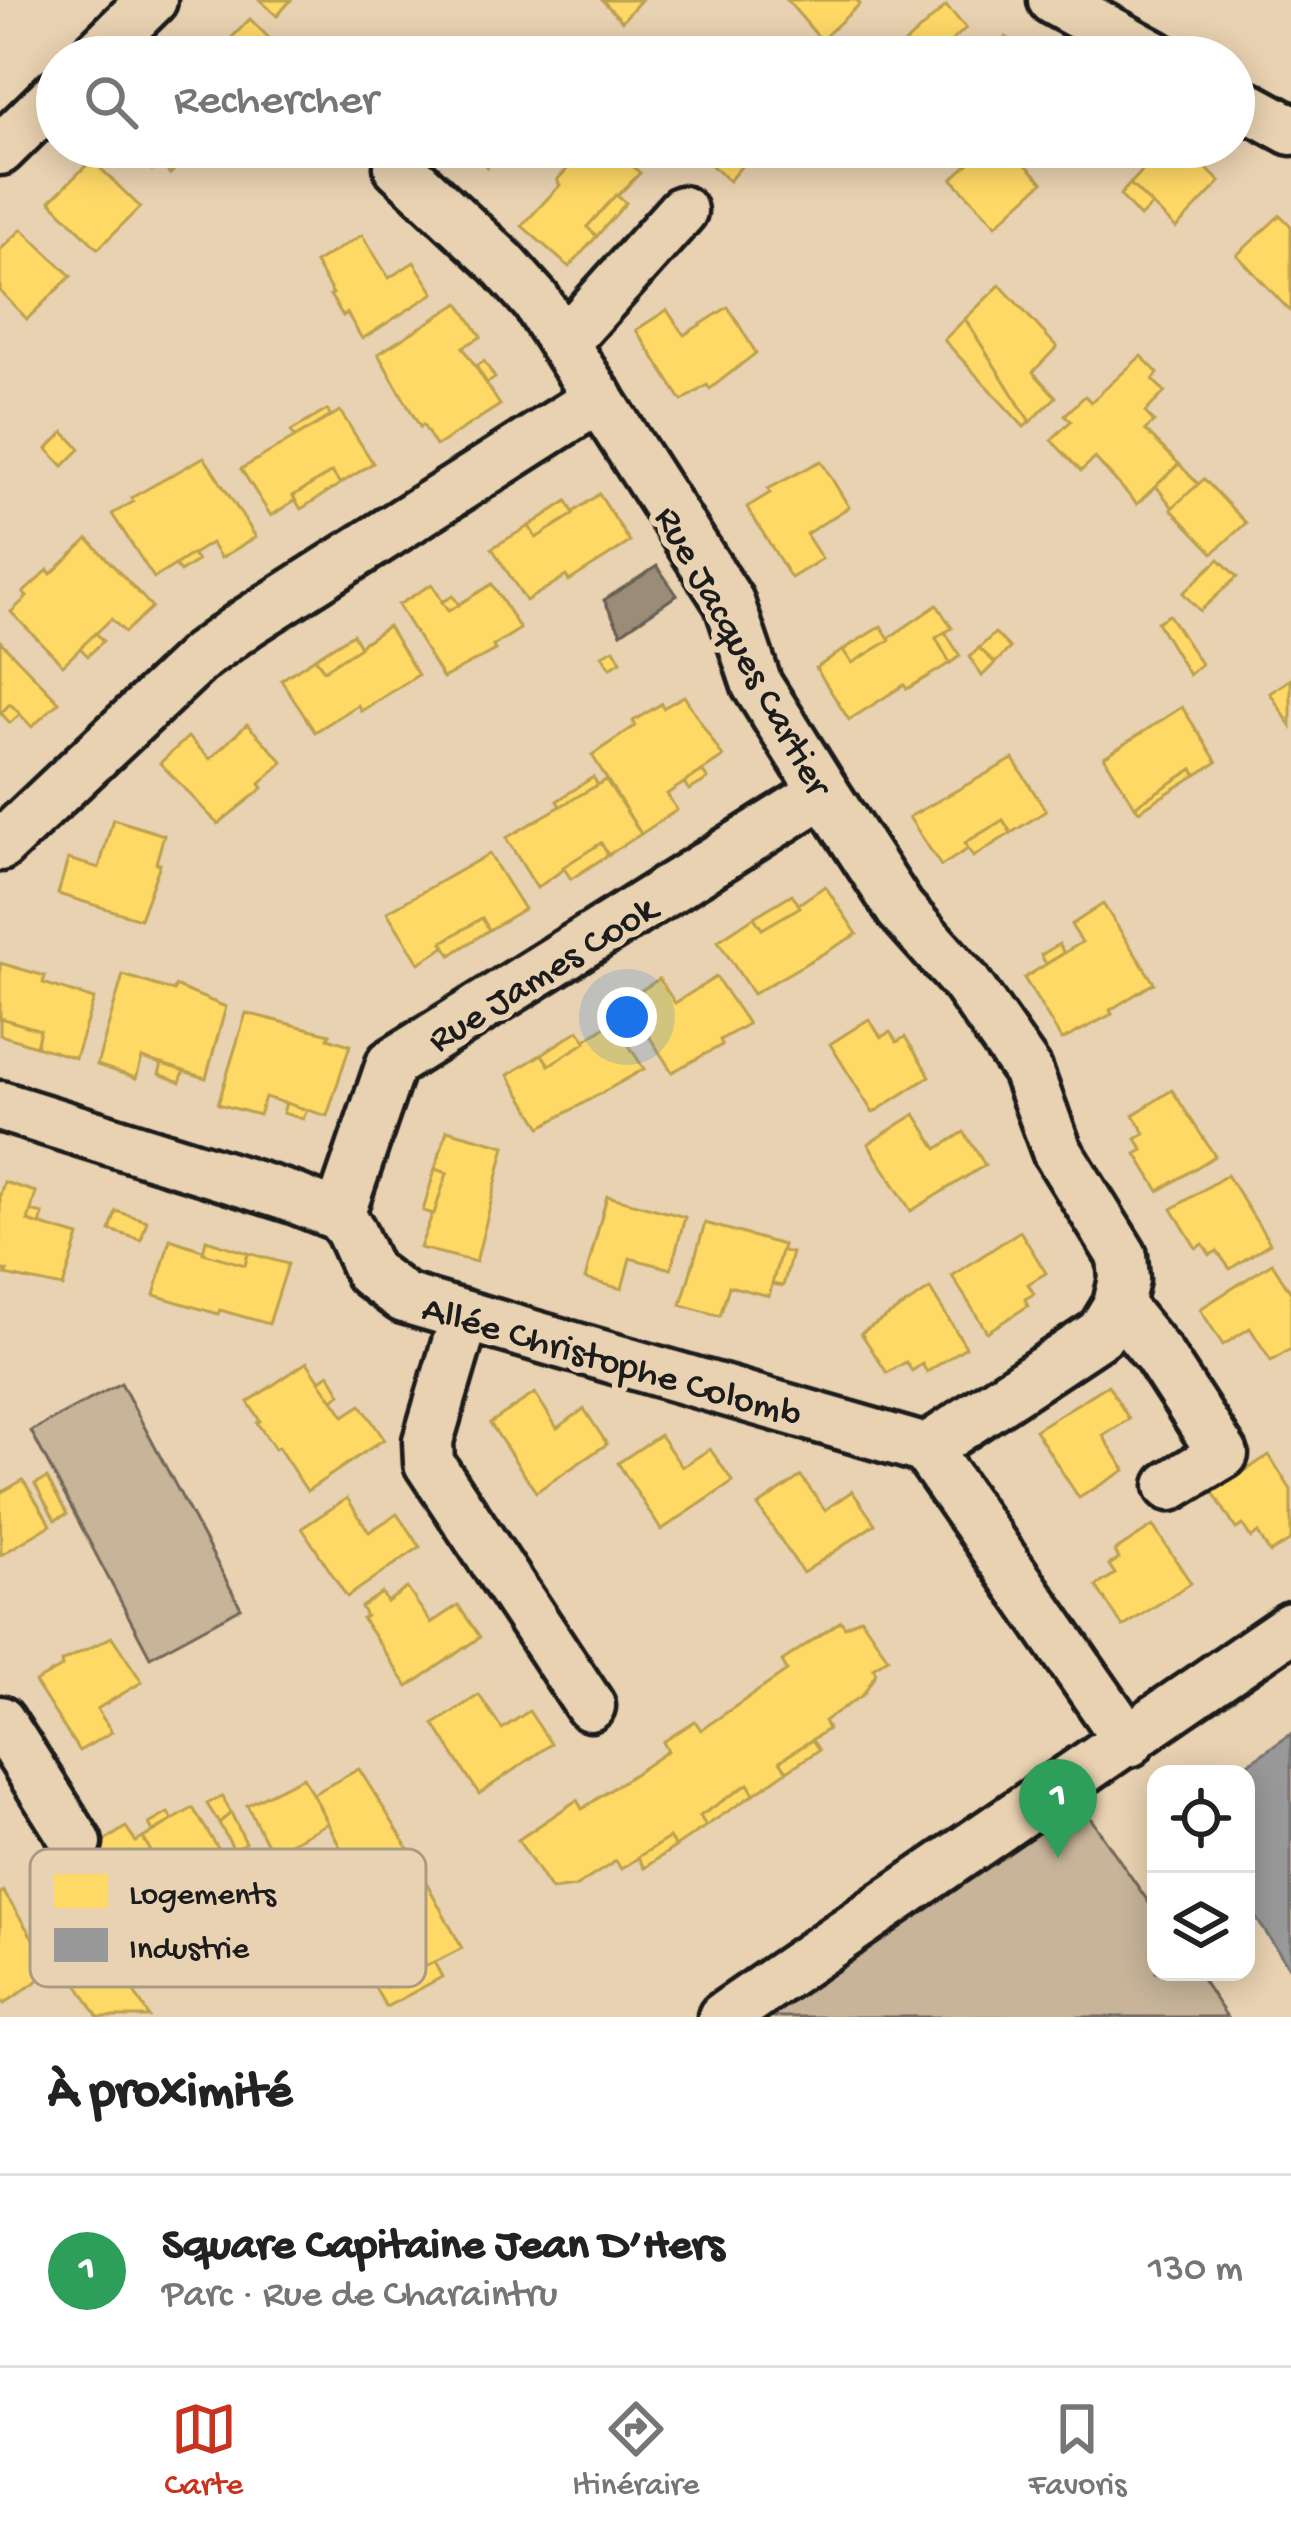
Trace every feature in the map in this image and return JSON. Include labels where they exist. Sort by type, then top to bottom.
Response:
[{"type":"street","points":[[115,36],[152,0]]},
{"type":"street","points":[[1053,0],[1119,36]]},
{"type":"street","points":[[1255,110],[1291,130]]},
{"type":"street","points":[[0,150],[36,115]]},
{"type":"street","name":"Rue Jacques Cartier","points":[[400,168],[536,301],[729,602],[757,685],[824,792],[900,909],[966,982],[1027,1070],[1057,1151],[1122,1256],[1124,1279],[1118,1305]]},
{"type":"street","points":[[563,344],[682,212]]},
{"type":"street","points":[[0,846],[217,645],[599,398]]},
{"type":"street","name":"Rue James Cook","points":[[339,1216],[392,1064],[824,792]]},
{"type":"street","points":[[0,1106],[339,1216]]},
{"type":"street","name":"Allée Christophe Colomb","points":[[339,1216],[369,1273],[404,1298],[926,1449]]},
{"type":"street","points":[[1129,1742],[926,1449],[1101,1333],[1118,1305],[1158,1354],[1223,1454],[1169,1486]]},
{"type":"street","points":[[465,1316],[428,1441],[429,1463],[590,1706]]},
{"type":"street","points":[[723,2017],[1291,1627]]},
{"type":"street","points":[[0,1721],[77,1843]]},
{"type":"shaded area","points":[[657,566],[677,595],[621,633],[604,600]]},
{"type":"shaded area","points":[[121,1383],[241,1608],[150,1657],[31,1431]]},
{"type":"shaded area","points":[[1080,1803],[1147,1900],[1147,1981],[1203,1981],[1227,2017],[760,2017]]},
{"type":"building: Logements","points":[[260,0],[291,0],[277,16]]},
{"type":"building: Logements","points":[[602,0],[641,0],[622,21]]},
{"type":"building: Logements","points":[[787,0],[857,0],[860,4],[825,36],[818,36]]},
{"type":"building: Logements","points":[[946,6],[966,28],[957,36],[913,36]]},
{"type":"building: Logements","points":[[250,19],[267,36],[233,36]]},
{"type":"building: Logements","points":[[84,168],[100,168],[140,207],[98,249],[50,201]]},
{"type":"building: Logements","points":[[568,168],[635,168],[640,173],[587,227],[597,236],[569,267],[522,226],[560,185],[557,180]]},
{"type":"building: Logements","points":[[715,168],[740,168],[729,181]]},
{"type":"building: Logements","points":[[964,168],[1029,168],[1043,182],[996,225],[952,179]]},
{"type":"building: Logements","points":[[1145,168],[1206,168],[1220,182],[1176,228],[1130,184]]},
{"type":"building: Logements","points":[[1130,184],[1152,205],[1140,217],[1120,195]]},
{"type":"building: Logements","points":[[616,195],[626,203],[597,236],[587,227]]},
{"type":"building: Logements","points":[[1280,215],[1291,226],[1291,312],[1237,255]]},
{"type":"building: Logements","points":[[22,229],[71,276],[27,319],[0,291],[0,250]]},
{"type":"building: Logements","points":[[362,235],[389,278],[414,262],[434,293],[362,339],[330,295],[315,263]]},
{"type":"building: Logements","points":[[1000,285],[1057,347],[1033,372],[1056,397],[1030,422],[965,319]]},
{"type":"building: Logements","points":[[459,303],[481,337],[463,347],[500,405],[436,446],[378,354]]},
{"type":"building: Logements","points":[[728,307],[756,353],[710,389],[707,385],[682,401],[636,330],[667,310],[684,335]]},
{"type":"building: Logements","points":[[965,319],[1030,422],[1024,427],[944,340]]},
{"type":"building: Logements","points":[[1141,356],[1158,373],[1153,380],[1165,392],[1145,412],[1154,422],[1145,430],[1179,464],[1137,504],[1095,458],[1081,471],[1051,440],[1071,421],[1065,415],[1085,396],[1091,402]]},
{"type":"building: Logements","points":[[484,361],[495,378],[487,383],[476,366]]},
{"type":"building: Logements","points":[[327,410],[331,416],[296,439],[291,431]]},
{"type":"building: Logements","points":[[340,411],[373,463],[340,484],[332,472],[271,516],[241,469]]},
{"type":"building: Logements","points":[[64,432],[80,449],[63,466],[47,449]]},
{"type":"building: Logements","points":[[204,457],[256,537],[221,558],[211,543],[154,578],[112,514]]},
{"type":"building: Logements","points":[[821,461],[849,507],[806,534],[822,559],[791,578],[747,507],[770,493],[768,489]]},
{"type":"building: Logements","points":[[1179,464],[1199,485],[1173,508],[1156,486]]},
{"type":"building: Logements","points":[[332,472],[340,484],[301,509],[293,496]]},
{"type":"building: Logements","points":[[1204,479],[1246,523],[1213,553],[1171,509]]},
{"type":"building: Logements","points":[[599,494],[630,542],[569,581],[566,576],[526,601],[492,548],[529,526],[536,538]]},
{"type":"building: Logements","points":[[567,501],[574,514],[536,538],[529,526]]},
{"type":"building: Logements","points":[[88,539],[152,607],[125,632],[111,619],[63,665],[11,612],[27,597],[23,593]]},
{"type":"building: Logements","points":[[192,554],[197,561],[180,572],[175,565]]},
{"type":"building: Logements","points":[[1219,559],[1237,577],[1200,611],[1183,593]]},
{"type":"building: Logements","points":[[432,584],[448,611],[492,584],[520,629],[493,646],[495,650],[443,678],[398,605]]},
{"type":"building: Logements","points":[[453,596],[459,605],[448,611],[442,602]]},
{"type":"building: Logements","points":[[937,605],[952,628],[936,638],[950,663],[849,720],[816,668],[843,650],[852,663]]},
{"type":"building: Logements","points":[[1169,615],[1201,664],[1189,675],[1157,622]]},
{"type":"building: Logements","points":[[388,626],[418,675],[361,711],[358,705],[315,732],[281,680],[315,658],[324,670]]},
{"type":"building: Logements","points":[[881,626],[890,640],[852,663],[843,650]]},
{"type":"building: Logements","points":[[945,632],[960,656],[950,663],[936,638]]},
{"type":"building: Logements","points":[[96,633],[103,641],[88,656],[80,648]]},
{"type":"building: Logements","points":[[995,633],[1010,648],[995,663],[979,648]]},
{"type":"building: Logements","points":[[353,634],[360,647],[324,670],[315,658]]},
{"type":"building: Logements","points":[[0,641],[59,702],[32,727],[10,704],[0,714]]},
{"type":"building: Logements","points":[[979,648],[995,663],[982,676],[970,657]]},
{"type":"building: Logements","points":[[614,649],[621,661],[610,668],[602,655]]},
{"type":"building: Logements","points":[[1291,679],[1291,726],[1270,693]]},
{"type":"building: Logements","points":[[684,696],[723,757],[667,794],[677,810],[641,834],[592,755],[635,726],[633,721]]},
{"type":"building: Logements","points":[[10,704],[20,714],[10,723],[1,713]]},
{"type":"building: Logements","points":[[1182,707],[1217,762],[1196,775],[1193,769],[1135,806],[1104,757]]},
{"type":"building: Logements","points":[[247,724],[283,762],[260,784],[263,788],[218,824],[160,763],[188,737],[210,759]]},
{"type":"building: Logements","points":[[1013,759],[1046,811],[1011,833],[1003,820],[965,843],[968,849],[941,866],[909,817]]},
{"type":"building: Logements","points":[[1193,769],[1196,775],[1139,811],[1135,806]]},
{"type":"building: Logements","points":[[702,771],[708,779],[689,790],[684,783]]},
{"type":"building: Logements","points":[[593,777],[598,785],[561,808],[557,801]]},
{"type":"building: Logements","points":[[606,780],[641,834],[608,855],[601,843],[537,888],[506,838]]},
{"type":"building: Logements","points":[[113,819],[164,835],[156,863],[160,864],[140,919],[58,894],[68,859],[99,868]]},
{"type":"building: Logements","points":[[1003,820],[1011,833],[973,857],[965,843]]},
{"type":"building: Logements","points":[[601,843],[608,855],[571,879],[563,867]]},
{"type":"building: Logements","points":[[489,854],[524,909],[489,930],[482,918],[419,963],[387,912]]},
{"type":"building: Logements","points":[[825,886],[857,934],[753,994],[718,941],[754,917],[762,929]]},
{"type":"building: Logements","points":[[792,894],[800,907],[762,929],[754,917]]},
{"type":"building: Logements","points":[[1103,904],[1154,983],[1110,1010],[1112,1014],[1062,1040],[1024,978],[1082,942],[1071,925]]},
{"type":"building: Logements","points":[[482,918],[489,930],[451,955],[443,942]]},
{"type":"building: Logements","points":[[1059,944],[1064,953],[1046,964],[1041,955]]},
{"type":"building: Logements","points":[[0,963],[45,976],[43,983],[94,999],[75,1058],[36,1046],[40,1030],[0,1018]]},
{"type":"building: Logements","points":[[123,975],[174,991],[175,986],[226,1007],[206,1078],[142,1058],[136,1078],[97,1065]]},
{"type":"building: Logements","points":[[716,977],[748,1024],[720,1040],[722,1045],[672,1072],[626,1000],[659,979],[675,1003]]},
{"type":"building: Logements","points":[[246,1013],[330,1034],[328,1038],[350,1045],[327,1116],[265,1097],[259,1115],[218,1104]]},
{"type":"building: Logements","points":[[0,1018],[40,1030],[36,1046],[0,1035]]},
{"type":"building: Logements","points":[[869,1019],[881,1037],[890,1032],[897,1042],[905,1037],[930,1076],[873,1113],[830,1044]]},
{"type":"building: Logements","points":[[613,1021],[644,1069],[541,1127],[508,1075],[542,1054],[549,1065]]},
{"type":"building: Logements","points":[[579,1030],[586,1042],[549,1065],[542,1054]]},
{"type":"building: Logements","points":[[162,1064],[184,1071],[180,1082],[159,1074]]},
{"type":"building: Logements","points":[[1172,1090],[1215,1156],[1159,1191],[1136,1154],[1143,1150],[1136,1139],[1145,1133],[1133,1115]]},
{"type":"building: Logements","points":[[286,1103],[307,1110],[303,1119],[283,1113]]},
{"type":"building: Logements","points":[[915,1114],[937,1149],[964,1132],[985,1165],[911,1211],[868,1144]]},
{"type":"building: Logements","points":[[447,1130],[505,1146],[476,1262],[420,1248],[447,1173],[435,1169]]},
{"type":"building: Logements","points":[[435,1169],[447,1173],[434,1214],[423,1211]]},
{"type":"building: Logements","points":[[1227,1175],[1270,1243],[1230,1269],[1217,1251],[1210,1255],[1203,1244],[1196,1248],[1172,1209]]},
{"type":"building: Logements","points":[[4,1182],[36,1192],[28,1221],[79,1236],[63,1287],[5,1275],[7,1271],[0,1269]]},
{"type":"building: Logements","points":[[607,1196],[685,1217],[671,1269],[630,1258],[622,1289],[585,1279]]},
{"type":"building: Logements","points":[[31,1211],[43,1214],[40,1225],[28,1221]]},
{"type":"building: Logements","points":[[116,1211],[147,1221],[141,1240],[110,1230]]},
{"type":"building: Logements","points":[[705,1223],[783,1245],[769,1296],[729,1286],[720,1316],[681,1305]]},
{"type":"building: Logements","points":[[1020,1231],[1046,1273],[1028,1284],[1034,1294],[1025,1299],[1028,1306],[987,1332],[952,1276]]},
{"type":"building: Logements","points":[[170,1239],[245,1265],[248,1253],[288,1264],[269,1324],[154,1295]]},
{"type":"building: Logements","points":[[206,1240],[248,1253],[245,1265],[203,1253]]},
{"type":"building: Logements","points":[[781,1251],[792,1253],[783,1286],[772,1284]]},
{"type":"building: Logements","points":[[1272,1263],[1291,1293],[1291,1349],[1271,1361],[1250,1328],[1223,1345],[1200,1309]]},
{"type":"building: Logements","points":[[930,1289],[966,1347],[927,1372],[922,1364],[912,1371],[906,1362],[887,1373],[861,1333]]},
{"type":"building: Logements","points":[[307,1362],[344,1416],[361,1405],[384,1439],[307,1491],[257,1423],[248,1402]]},
{"type":"building: Logements","points":[[329,1374],[341,1394],[333,1400],[319,1381]]},
{"type":"building: Logements","points":[[1108,1385],[1129,1419],[1103,1436],[1125,1470],[1079,1498],[1035,1430]]},
{"type":"building: Logements","points":[[535,1393],[557,1428],[584,1409],[607,1444],[536,1492],[490,1423]]},
{"type":"building: Logements","points":[[660,1435],[682,1467],[710,1449],[733,1482],[661,1530],[618,1463]]},
{"type":"building: Logements","points":[[1269,1455],[1291,1490],[1291,1540],[1270,1553],[1258,1533],[1251,1538],[1243,1525],[1236,1529],[1213,1492]]},
{"type":"building: Logements","points":[[801,1476],[825,1510],[852,1491],[875,1524],[803,1573],[758,1506]]},
{"type":"building: Logements","points":[[47,1478],[67,1514],[55,1520],[35,1484]]},
{"type":"building: Logements","points":[[23,1480],[51,1525],[1,1555],[0,1493]]},
{"type":"building: Logements","points":[[347,1498],[369,1532],[397,1514],[420,1547],[347,1597],[302,1528]]},
{"type":"building: Logements","points":[[1153,1526],[1191,1583],[1123,1627],[1096,1586],[1115,1574],[1109,1565],[1119,1559],[1115,1551]]},
{"type":"building: Logements","points":[[407,1588],[431,1623],[458,1605],[480,1637],[408,1687],[362,1618],[366,1616],[361,1607],[382,1593],[387,1602]]},
{"type":"building: Logements","points":[[861,1618],[888,1658],[873,1668],[876,1673],[863,1695],[824,1721],[828,1729],[780,1761],[787,1771],[754,1794],[748,1784],[700,1816],[706,1826],[675,1847],[669,1838],[621,1869],[616,1861],[575,1887],[551,1890],[518,1840],[577,1800],[582,1809],[668,1751],[663,1742],[695,1721],[701,1730],[787,1671],[782,1661],[841,1621],[845,1627]]},
{"type":"building: Logements","points":[[112,1637],[142,1682],[97,1709],[112,1732],[79,1751],[35,1682],[62,1667],[61,1662]]},
{"type":"building: Logements","points":[[479,1695],[502,1729],[529,1711],[551,1744],[479,1794],[434,1724]]},
{"type":"building: Logements","points":[[812,1740],[819,1750],[787,1771],[780,1761]]},
{"type":"building: Logements","points":[[359,1769],[408,1849],[341,1849],[313,1794]]},
{"type":"building: Logements","points":[[303,1777],[328,1823],[279,1849],[269,1849],[247,1805]]},
{"type":"building: Logements","points":[[748,1784],[754,1794],[706,1826],[700,1816]]},
{"type":"building: Logements","points":[[222,1796],[231,1813],[219,1823],[207,1804]]},
{"type":"building: Logements","points":[[193,1808],[218,1849],[149,1849],[143,1838]]},
{"type":"building: Logements","points":[[168,1813],[173,1820],[153,1831],[149,1824]]},
{"type":"building: Logements","points":[[231,1813],[246,1843],[233,1849],[219,1823]]},
{"type":"building: Logements","points":[[126,1827],[136,1842],[143,1838],[149,1849],[92,1849]]},
{"type":"building: Logements","points":[[669,1838],[675,1847],[644,1868],[638,1857]]},
{"type":"building: Logements","points":[[426,1882],[462,1948],[426,1967]]},
{"type":"building: Logements","points":[[3,1891],[30,1934],[30,1986],[4,2004],[0,1999]]},
{"type":"building: Logements","points":[[434,1962],[442,1977],[426,1986],[426,1966]]},
{"type":"building: Logements","points":[[79,1987],[131,1987],[149,2017],[98,2017]]},
{"type":"building: Logements","points":[[374,1987],[423,1987],[386,2007]]},
{"type":"building: Industrie","points":[[1291,1734],[1291,1970],[1255,1916],[1255,1765],[1246,1765]]},
{"type":"place","name":"Square Capitaine Jean D’Hers","points":[[1058,1858]]}]
